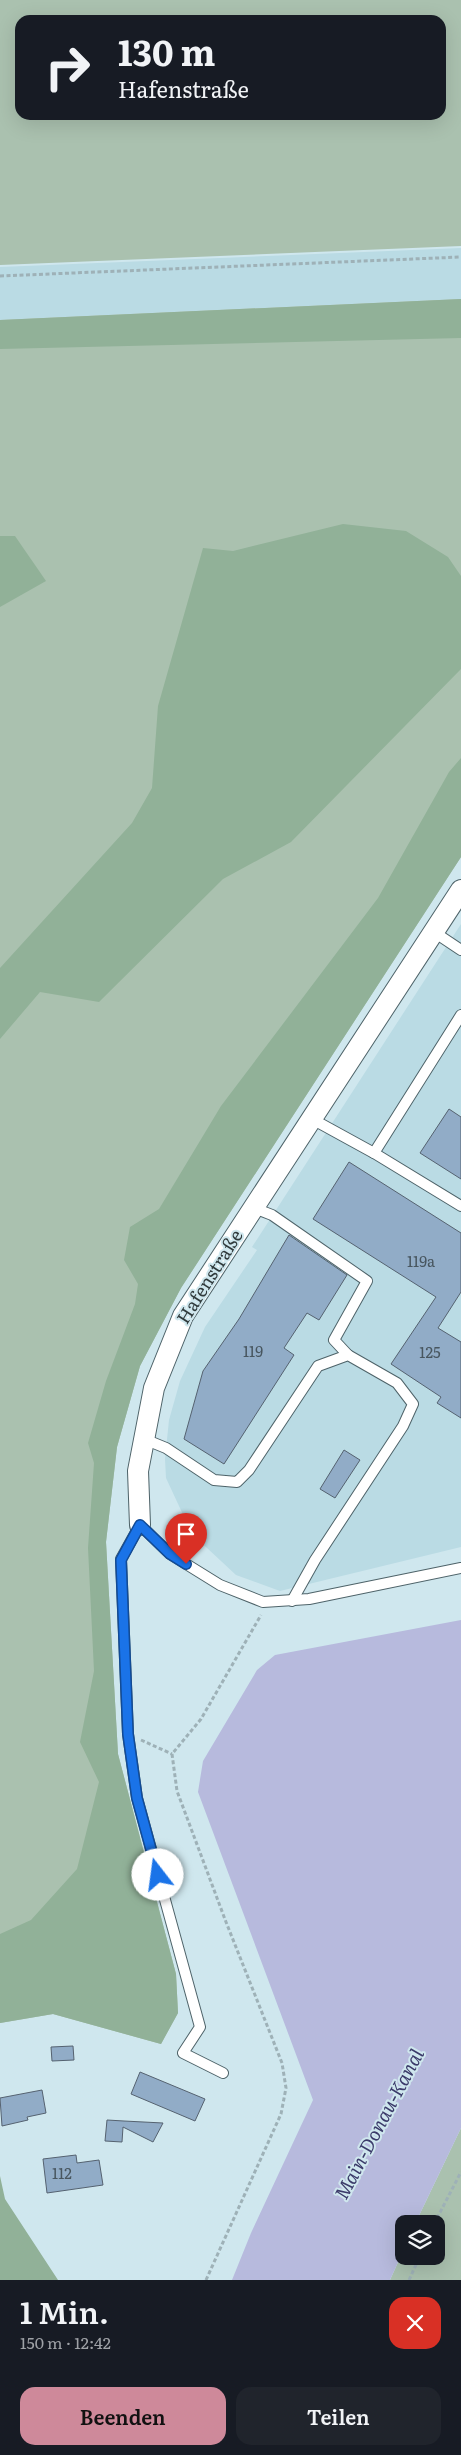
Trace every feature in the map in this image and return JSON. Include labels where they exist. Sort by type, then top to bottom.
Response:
[{"type":"street","name":"Hafenstraße","points":[[140,1525],[138,1471],[154,1388],[183,1316],[461,890]]},
{"type":"lane","points":[[434,932],[461,950]]},
{"type":"lane","points":[[374,1153],[461,1015]]},
{"type":"lane","points":[[312,1118],[461,1206]]},
{"type":"lane","points":[[254,1208],[272,1215],[367,1281],[334,1340],[348,1355],[397,1383],[413,1404],[403,1426],[316,1560],[292,1601]]},
{"type":"lane","points":[[144,1439],[166,1448],[214,1480],[237,1482],[249,1470],[318,1366],[348,1355]]},
{"type":"lane","points":[[223,2073],[183,2053],[200,2027],[137,1798],[128,1734],[121,1560],[140,1525],[170,1554],[220,1585],[263,1602],[309,1599],[461,1568]]},
{"type":"path","points":[[0,276],[461,257]]},
{"type":"path","points":[[206,2280],[231,2220],[274,2132],[281,2114],[286,2088],[282,2063],[177,1791],[172,1754],[206,1711],[262,1613],[263,1602]]},
{"type":"path","points":[[128,1734],[172,1754]]},
{"type":"path","points":[[439,2215],[461,2172]]},
{"type":"path","points":[[409,2280],[416,2265]]},
{"type":"shaded area","points":[[461,248],[461,299],[0,320],[0,267]]},
{"type":"shaded area","points":[[461,924],[461,1547],[280,1591],[236,1575],[192,1534],[166,1478],[165,1459],[169,1420],[180,1381],[205,1327],[257,1250],[252,1247]]},
{"type":"green space","points":[[0,0],[461,0],[461,246],[0,265]]},
{"type":"green space","points":[[461,299],[461,857],[181,1288],[140,1366],[117,1447],[106,1542],[118,1754],[176,1974],[178,2013],[161,2044],[53,2014],[0,2023],[0,320]]},
{"type":"green space","points":[[461,299],[461,338],[0,349],[0,320]]},
{"type":"green space","points":[[343,524],[406,531],[448,557],[461,576],[461,669],[291,842],[223,879],[99,1002],[40,992],[0,1039],[0,968],[132,823],[152,788],[158,706],[203,548],[233,551]]},
{"type":"green space","points":[[0,536],[15,536],[46,581],[0,607]]},
{"type":"green space","points":[[461,758],[461,857],[181,1288],[140,1366],[117,1447],[106,1542],[118,1754],[176,1974],[178,2013],[161,2044],[53,2014],[0,2023],[0,1934],[31,1920],[77,1869],[99,1782],[80,1742],[94,1671],[88,1548],[94,1463],[88,1443],[106,1381],[135,1304],[138,1284],[124,1260],[130,1227],[159,1209],[221,1106],[378,898],[449,772]]},
{"type":"green space","points":[[461,2128],[461,2280],[390,2280],[397,2265],[445,2265],[445,2215],[419,2215]]},
{"type":"green space","points":[[0,2176],[5,2199],[58,2280],[0,2280]]},
{"type":"water","name":"Main-Donau-Kanal","points":[[461,1620],[461,2128],[419,2215],[395,2215],[395,2265],[397,2265],[390,2280],[232,2280],[251,2233],[313,2100],[198,1792],[203,1761],[257,1670],[275,1655]]},
{"type":"building","points":[[449,1109],[461,1117],[461,1179],[420,1153]]},
{"type":"building","points":[[349,1162],[461,1233],[461,1292],[438,1328],[461,1342],[461,1418],[437,1403],[441,1397],[391,1364],[436,1297],[313,1219]]},
{"type":"building","points":[[289,1235],[347,1275],[319,1320],[307,1313],[284,1348],[294,1355],[224,1464],[184,1439],[203,1371],[239,1319]]},
{"type":"building","points":[[344,1450],[360,1460],[335,1498],[320,1489]]},
{"type":"building","points":[[73,2046],[74,2060],[52,2061],[51,2047]]},
{"type":"building","points":[[140,2072],[205,2099],[195,2121],[131,2094]]},
{"type":"building","points":[[42,2090],[46,2113],[27,2117],[28,2120],[2,2126],[0,2098]]},
{"type":"building","points":[[107,2120],[163,2123],[153,2142],[123,2127],[122,2142],[105,2141]]},
{"type":"building","points":[[76,2155],[77,2163],[99,2160],[103,2185],[47,2193],[43,2159]]},
{"type":"route","points":[[158,1875],[137,1798],[128,1734],[121,1560],[140,1525],[170,1554],[186,1564]]}]
